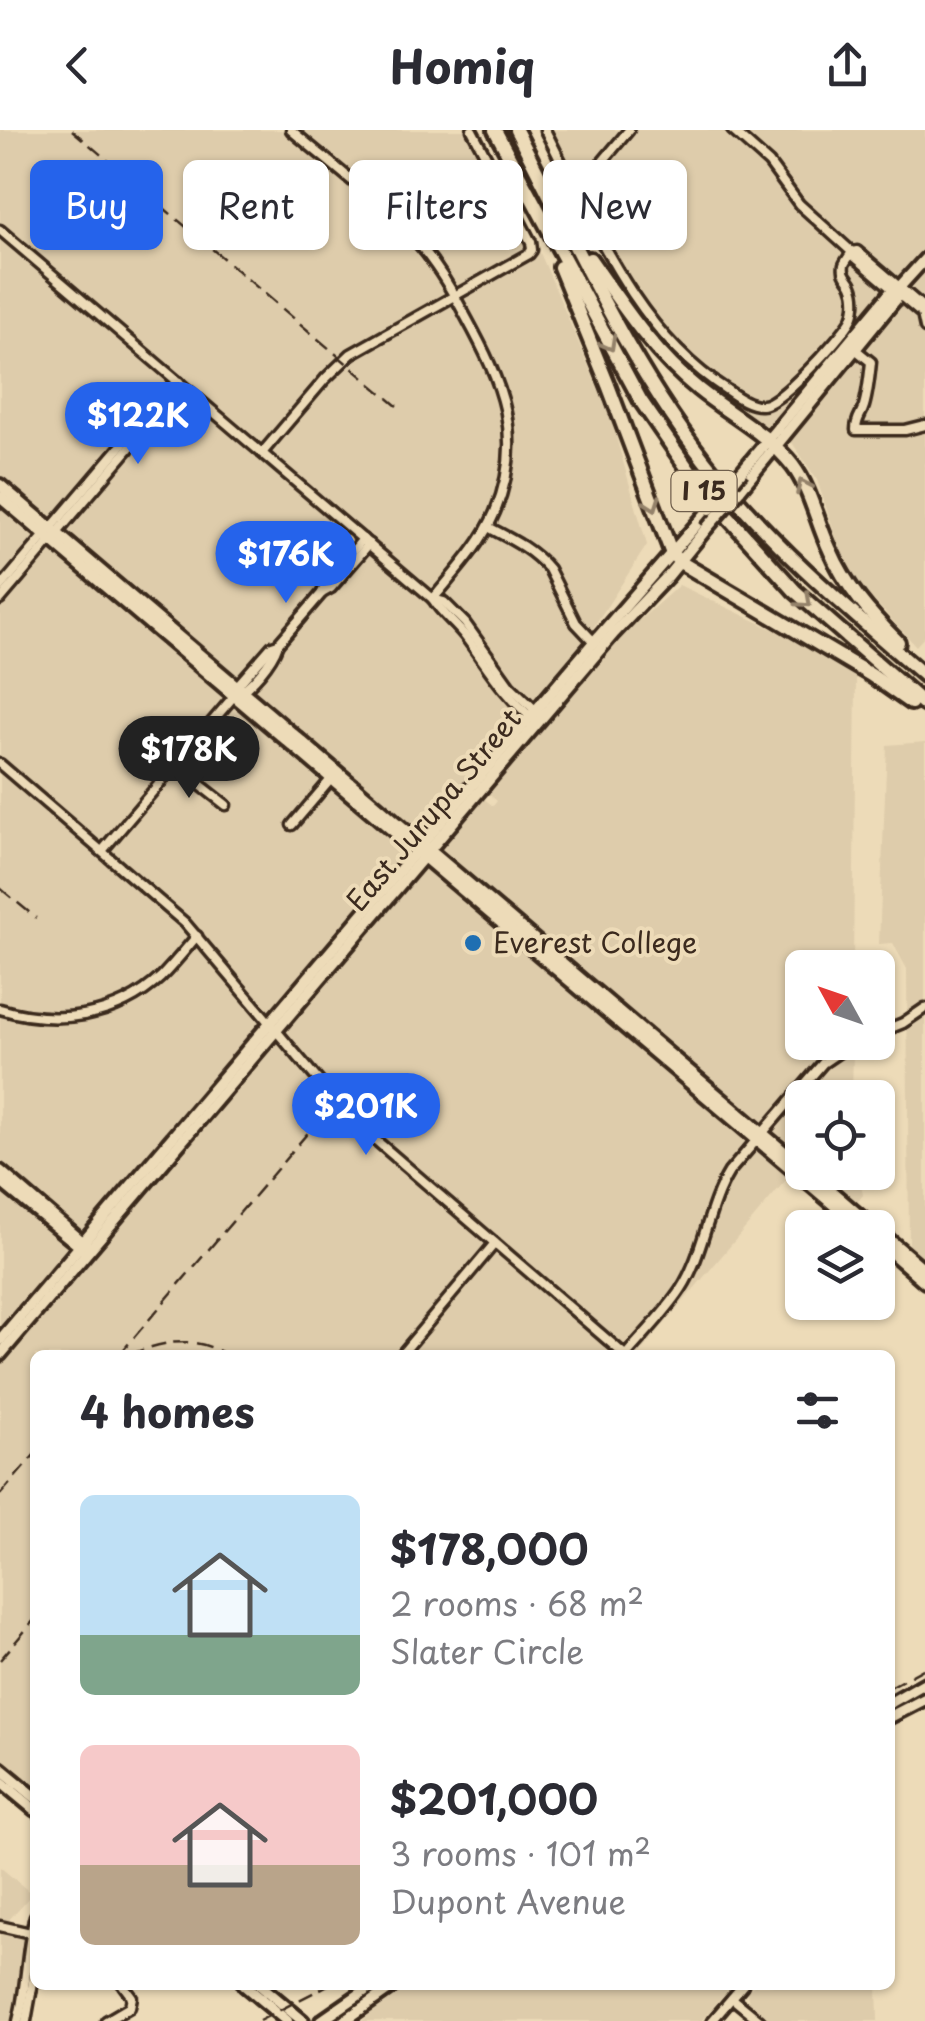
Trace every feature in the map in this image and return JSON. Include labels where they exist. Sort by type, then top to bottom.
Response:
[{"type":"highway","name":"I 15","points":[[496,130],[543,221]]},
{"type":"highway","name":"I 15","points":[[516,130],[543,182]]},
{"type":"highway","points":[[554,250],[676,558],[925,709]]},
{"type":"highway","name":"I 15","points":[[559,250],[641,401],[699,486],[795,591],[925,709]]},
{"type":"highway","name":"I 15","points":[[578,250],[656,392],[714,473],[809,576],[925,675]]},
{"type":"highway","points":[[584,250],[660,353],[697,388],[772,444],[802,478],[844,579],[925,675]]},
{"type":"main road","name":"East Jurupa Street","points":[[772,444],[870,316],[925,259]]},
{"type":"main road","name":"East Jurupa Street","points":[[2,1346],[537,717],[614,633],[898,298],[899,289]]},
{"type":"main road","points":[[0,484],[51,534]]},
{"type":"main road","points":[[0,497],[51,534],[238,691],[841,1210]]},
{"type":"main road","name":"East Jurupa Street","points":[[537,717],[594,642],[676,558]]},
{"type":"main road","points":[[238,691],[332,778],[423,851]]},
{"type":"main road","name":"East Jurupa Street","points":[[84,1247],[273,1027]]},
{"type":"main road","points":[[759,1136],[785,1154]]},
{"type":"main road","points":[[0,1171],[62,1223],[84,1247]]},
{"type":"main road","points":[[0,1180],[84,1247]]},
{"type":"main road","points":[[831,1190],[854,1210]]},
{"type":"main road","points":[[62,1223],[79,1230],[104,1220]]},
{"type":"main road","points":[[895,1245],[925,1270]]},
{"type":"main road","points":[[895,1256],[925,1282]]},
{"type":"main road","points":[[895,1700],[925,1684]]},
{"type":"main road","points":[[895,1714],[925,1699]]},
{"type":"main road","points":[[0,1768],[30,1793]]},
{"type":"main road","points":[[0,1780],[30,1806]]},
{"type":"main road","points":[[250,1990],[287,2021]]},
{"type":"main road","points":[[266,1990],[304,2021]]},
{"type":"main road","points":[[321,2021],[366,1990]]},
{"type":"main road","points":[[344,2021],[388,1990]]},
{"type":"street","points":[[290,130],[408,231],[454,295],[501,389],[509,445],[499,503],[469,556],[434,598]]},
{"type":"street","points":[[262,453],[351,354],[532,250],[472,130]]},
{"type":"street","points":[[545,130],[560,160]]},
{"type":"street","points":[[604,160],[630,130]]},
{"type":"street","points":[[732,130],[769,163],[799,204],[855,258],[925,309]]},
{"type":"street","points":[[0,230],[434,598],[444,602],[465,623],[537,717]]},
{"type":"street","points":[[607,250],[648,316],[680,352],[724,388],[757,406],[779,397],[815,364],[852,320],[853,286],[845,276],[844,266],[852,252]]},
{"type":"street","points":[[899,289],[922,314],[925,328]]},
{"type":"street","points":[[855,349],[871,362],[856,430],[904,430],[925,425]]},
{"type":"street","points":[[0,588],[177,392],[180,382]]},
{"type":"street","points":[[488,527],[544,562],[576,623],[594,642]]},
{"type":"street","points":[[0,600],[51,534]]},
{"type":"street","points":[[102,851],[274,654],[326,583],[366,541]]},
{"type":"street","points":[[0,764],[197,936],[350,1118],[619,1350]]},
{"type":"street","points":[[175,765],[226,805]]},
{"type":"street","points":[[292,825],[332,778]]},
{"type":"street","points":[[0,1009],[48,1019],[82,1016],[114,1006],[158,979],[197,936]]},
{"type":"street","points":[[895,1026],[925,1008]]},
{"type":"street","points":[[629,1350],[681,1289],[696,1258],[717,1191],[729,1172],[826,1060]]},
{"type":"street","points":[[405,1350],[495,1243]]},
{"type":"street","points":[[0,1926],[30,1933]]},
{"type":"street","points":[[18,2021],[30,1955]]},
{"type":"street","points":[[26,2021],[31,1990]]},
{"type":"street","points":[[106,2021],[130,2007],[132,1996],[127,1990]]},
{"type":"street","points":[[712,2021],[739,1990]]},
{"type":"street","points":[[732,1998],[760,2021]]},
{"type":"shaded area","points":[[0,130],[477,130],[493,160],[349,160],[349,250],[523,250],[523,218],[610,416],[647,545],[570,663],[411,852],[785,1169],[785,1181],[642,1350],[30,1350],[30,1781],[0,1756]]},
{"type":"shaded area","points":[[549,130],[925,130],[925,636],[916,646],[847,571],[817,480],[791,441],[704,386],[653,339],[597,250],[687,250],[687,160],[564,160]]},
{"type":"shaded area","points":[[679,585],[781,633],[856,677],[853,950],[785,950],[785,1060],[819,1060],[800,1080],[785,1080],[785,1098],[765,1121],[759,1122],[441,848],[482,797],[493,806],[497,801],[486,792],[553,718],[553,713],[605,651]]},
{"type":"shaded area","points":[[925,742],[925,1263],[909,1250],[907,969],[893,943],[879,944],[887,745]]},
{"type":"shaded area","points":[[833,1060],[853,1060],[852,1080],[813,1078]]},
{"type":"shaded area","points":[[785,1112],[785,1143],[770,1130]]},
{"type":"shaded area","points":[[839,1190],[862,1190],[856,1204]]},
{"type":"shaded area","points":[[0,1867],[30,1896],[7,1922],[0,1921]]},
{"type":"shaded area","points":[[0,1932],[27,1936],[20,1998],[13,2021],[0,2021]]},
{"type":"shaded area","points":[[397,1990],[728,1990],[701,2021],[362,2021]]},
{"type":"shaded area","points":[[877,1990],[878,2021],[768,2021],[749,2005],[747,1992]]},
{"type":"railway","points":[[72,130],[397,406]]},
{"type":"railway","points":[[0,888],[36,918]]},
{"type":"railway","points":[[123,1350],[317,1122]]},
{"type":"railway","points":[[143,1350],[178,1342],[216,1350]]},
{"type":"railway","points":[[0,1495],[30,1460]]},
{"type":"railway","points":[[0,1660],[30,1625]]},
{"type":"railway","points":[[895,1684],[925,1668]]},
{"type":"railway","points":[[259,2021],[318,1990]]},
{"type":"place","name":"Everest College","points":[[473,943]]}]
